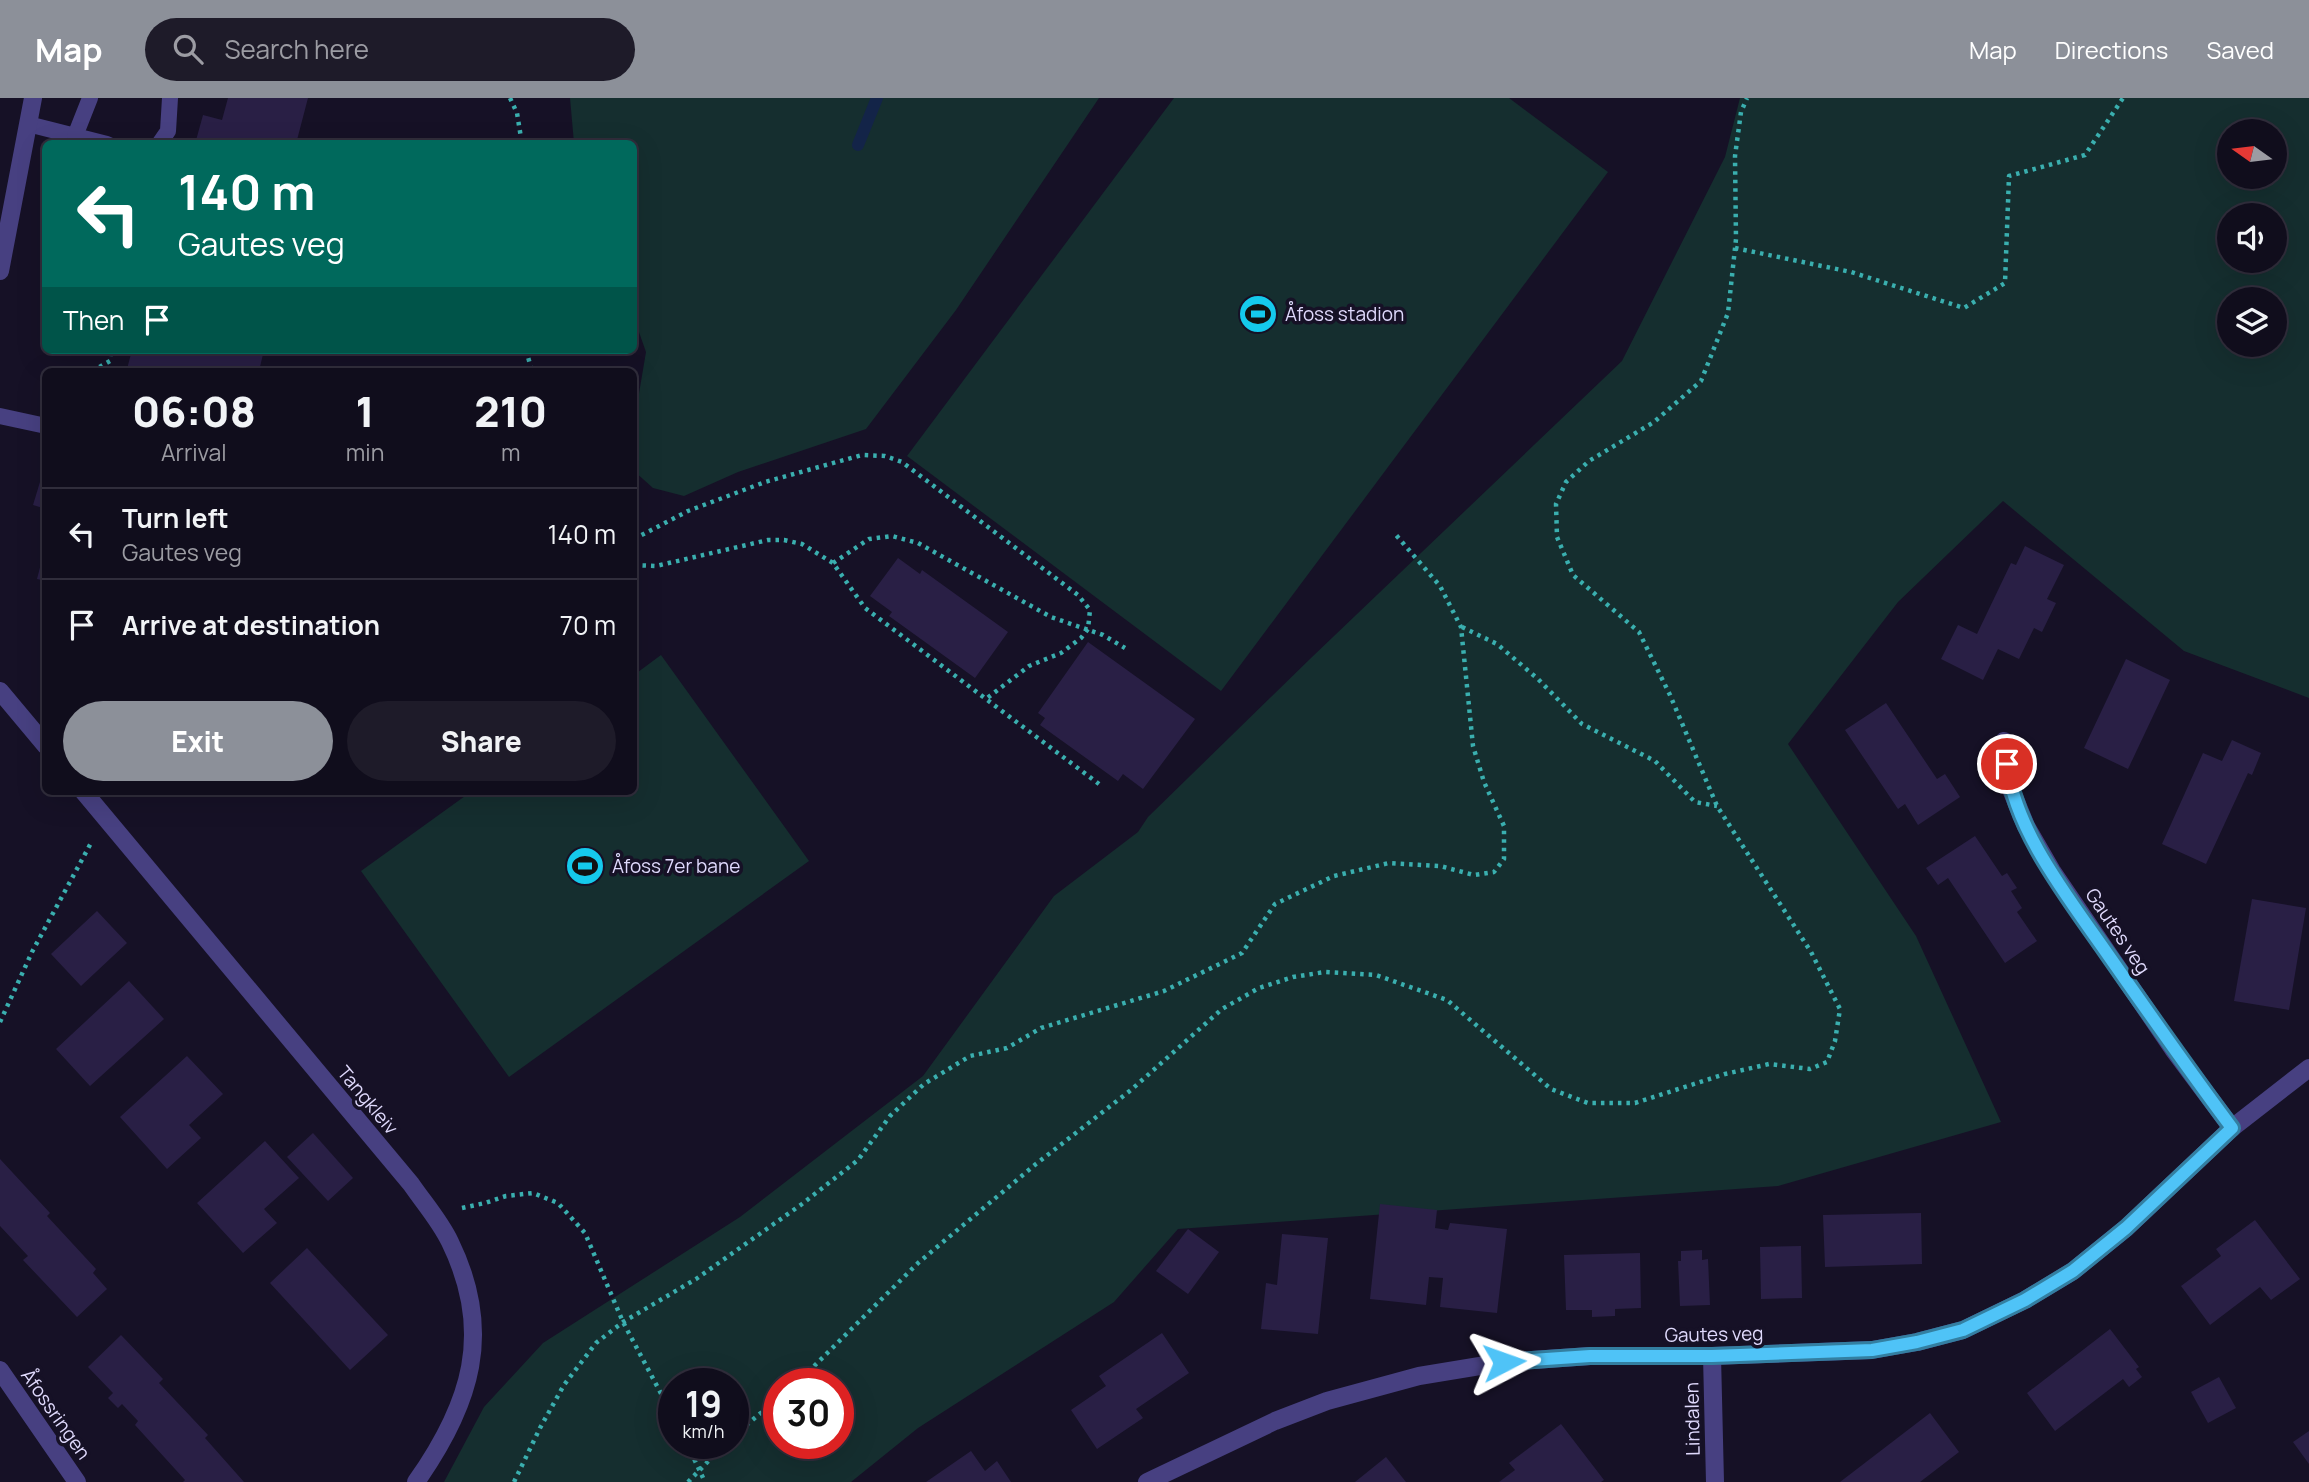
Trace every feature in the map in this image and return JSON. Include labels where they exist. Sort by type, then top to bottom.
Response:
[{"type":"street","points":[[0,271],[33,98]]},
{"type":"street","points":[[0,691],[42,741]]},
{"type":"street","name":"Gautes veg","points":[[2004,741],[2010,787],[2026,826],[2052,871],[2173,1049],[2232,1128]]},
{"type":"street","name":"Tangkleiv","points":[[86,795],[379,1145],[432,1213],[449,1241],[462,1271],[471,1308],[474,1345],[469,1377],[458,1411],[438,1451],[416,1482]]},
{"type":"street","name":"Gautes veg","points":[[1147,1482],[1275,1420],[1327,1401],[1419,1376],[1516,1361],[1590,1356],[1712,1356],[1872,1350],[1963,1330],[2025,1300],[2073,1271],[2126,1228],[2232,1128],[2309,1068]]},
{"type":"street","name":"Lindalen","points":[[1712,1356],[1715,1482]]},
{"type":"street","name":"Åfossringen","points":[[0,1370],[77,1482]]},
{"type":"lane","points":[[75,136],[90,98]]},
{"type":"lane","points":[[162,140],[168,131],[170,98]]},
{"type":"lane","points":[[28,124],[91,140]]},
{"type":"lane","points":[[0,416],[42,425]]},
{"type":"path","points":[[510,98],[517,113],[521,140]]},
{"type":"path","points":[[812,1368],[918,1263],[1036,1164],[1131,1090],[1223,1009],[1259,988],[1293,977],[1325,972],[1376,975],[1447,1000],[1551,1089],[1588,1102],[1635,1103],[1725,1074],[1769,1064],[1810,1069],[1827,1062],[1835,1041],[1840,1009],[1811,953],[1717,806],[1670,695],[1639,632],[1573,575],[1558,537],[1556,504],[1566,482],[1589,461],[1654,422],[1701,381],[1728,313],[1735,248],[1735,156],[1741,112],[1747,98]]},
{"type":"path","points":[[1735,248],[1851,272],[1964,308],[2006,283],[2009,176],[2085,155],[2123,98]]},
{"type":"path","points":[[97,368],[110,361],[111,354]]},
{"type":"path","points":[[637,537],[688,511],[765,482],[862,454],[885,456],[902,462],[1078,595],[1090,610],[1088,629],[1080,638],[1061,653],[1029,666],[986,699]]},
{"type":"path","points":[[514,1482],[564,1385],[596,1343],[624,1322],[696,1279],[802,1204],[858,1160],[890,1116],[924,1084],[970,1056],[1007,1048],[1041,1028],[1164,991],[1242,953],[1275,904],[1334,876],[1389,863],[1440,866],[1474,875],[1494,872],[1504,859],[1504,825],[1484,782],[1473,746],[1461,627],[1440,586],[1396,535]]},
{"type":"path","points":[[833,563],[869,539],[892,536],[918,543],[1051,617],[1103,635],[1125,648]]},
{"type":"path","points":[[637,565],[656,566],[768,540],[802,544],[833,563],[865,608],[1099,784]]},
{"type":"path","points":[[1461,627],[1497,644],[1538,679],[1582,724],[1655,761],[1695,802],[1717,806]]},
{"type":"path","points":[[0,1022],[32,952],[106,818]]},
{"type":"path","points":[[432,1213],[485,1203],[506,1196],[533,1193],[558,1203],[585,1233],[624,1322],[658,1387]]},
{"type":"path","points":[[749,1423],[763,1411]]},
{"type":"path","points":[[694,1459],[705,1482]]},
{"type":"path","points":[[688,1482],[709,1459]]},
{"type":"green space","points":[[570,98],[1099,98],[956,310],[866,429],[738,472],[684,496],[653,488],[637,474],[637,405],[646,352],[637,326],[637,140],[574,140]]},
{"type":"green space","name":"Åfoss stadion","points":[[1174,98],[1509,98],[1608,172],[1221,691],[907,456]]},
{"type":"green space","points":[[1740,98],[2309,98],[2309,698],[2184,651],[2003,501],[1898,602],[1788,744],[1916,936],[2001,1122],[1778,1186],[1178,1229],[1114,1302],[918,1428],[851,1482],[444,1482],[484,1407],[543,1343],[740,1217],[923,1076],[1054,896],[1138,832],[1148,817],[1311,658],[1622,361],[1725,157]]},
{"type":"green space","name":"Åfoss 7er bane","points":[[661,655],[809,861],[509,1077],[361,871],[466,795],[637,795],[637,673]]},
{"type":"building","points":[[228,98],[308,98],[297,140],[196,140],[203,115],[222,120]]},
{"type":"building","points":[[131,354],[263,354],[260,368],[127,368]]},
{"type":"building","points":[[42,475],[42,508],[33,505]]},
{"type":"building","points":[[2025,546],[2064,565],[2047,599],[2056,603],[2042,632],[2034,628],[2019,659],[1998,649],[1983,680],[1941,659],[1958,625],[1977,634],[2011,563],[2016,565]]},
{"type":"building","points":[[898,558],[920,574],[922,570],[1008,632],[975,678],[889,616],[892,612],[870,596]]},
{"type":"building","points":[[42,560],[42,580],[37,579]]},
{"type":"building","points":[[1088,642],[1195,719],[1143,789],[1123,774],[1118,781],[1040,725],[1045,718],[1038,713]]},
{"type":"building","points":[[2126,659],[2170,680],[2128,769],[2084,748]]},
{"type":"building","points":[[1886,703],[1937,779],[1945,774],[1960,797],[1918,825],[1905,804],[1898,809],[1845,730]]},
{"type":"building","points":[[2232,740],[2261,753],[2252,775],[2248,773],[2206,864],[2162,844],[2203,753],[2222,761]]},
{"type":"building","points":[[1975,836],[2002,876],[2007,873],[2017,888],[2011,891],[2022,908],[2017,912],[2037,941],[2005,963],[1948,878],[1938,885],[1926,868]]},
{"type":"building","points":[[2252,899],[2306,908],[2289,1010],[2234,1001]]},
{"type":"building","points":[[97,911],[127,943],[81,986],[51,954]]},
{"type":"building","points":[[129,981],[164,1019],[90,1086],[56,1049]]},
{"type":"building","points":[[187,1056],[223,1094],[189,1125],[201,1138],[167,1169],[120,1117]]},
{"type":"building","points":[[313,1133],[353,1178],[328,1201],[287,1157]]},
{"type":"building","points":[[265,1141],[299,1178],[264,1209],[277,1223],[243,1253],[197,1203]]},
{"type":"building","points":[[0,1159],[50,1213],[47,1216],[96,1269],[93,1273],[107,1289],[77,1317],[23,1260],[28,1256],[0,1226]]},
{"type":"building","points":[[1380,1204],[1437,1210],[1435,1228],[1448,1230],[1450,1223],[1507,1229],[1497,1313],[1440,1307],[1443,1278],[1429,1277],[1426,1305],[1370,1299]]},
{"type":"building","points":[[1921,1213],[1922,1264],[1825,1267],[1823,1215]]},
{"type":"building","points":[[2255,1220],[2300,1279],[2271,1300],[2260,1287],[2210,1325],[2181,1286],[2221,1256],[2216,1249]]},
{"type":"building","points":[[1188,1229],[1219,1252],[1188,1294],[1156,1271]]},
{"type":"building","points":[[1282,1234],[1328,1238],[1318,1334],[1261,1329],[1266,1283],[1277,1285]]},
{"type":"building","points":[[1801,1246],[1802,1298],[1761,1299],[1760,1247]]},
{"type":"building","points":[[307,1248],[388,1335],[350,1370],[270,1283]]},
{"type":"building","points":[[1702,1250],[1702,1260],[1708,1259],[1710,1305],[1680,1306],[1678,1261],[1681,1261],[1681,1251]]},
{"type":"building","points":[[1640,1253],[1641,1308],[1615,1309],[1615,1316],[1592,1317],[1592,1310],[1566,1310],[1564,1255]]},
{"type":"building","points":[[2110,1329],[2139,1367],[2136,1369],[2142,1377],[2129,1387],[2123,1379],[2055,1431],[2027,1393]]},
{"type":"building","points":[[1162,1333],[1189,1373],[1136,1409],[1143,1418],[1097,1449],[1071,1410],[1106,1386],[1099,1376]]},
{"type":"building","points":[[121,1335],[163,1379],[159,1383],[208,1435],[205,1438],[244,1482],[183,1482],[185,1480],[135,1425],[138,1421],[122,1404],[118,1408],[108,1398],[113,1393],[88,1367]]},
{"type":"building","points":[[2219,1377],[2236,1408],[2208,1423],[2191,1392]]},
{"type":"building","points":[[1930,1413],[1959,1452],[1920,1482],[1840,1482]]},
{"type":"building","points":[[1561,1424],[1604,1480],[1499,1482],[1515,1470],[1509,1463]]},
{"type":"building","points":[[2309,1431],[2309,1464],[2293,1442]]},
{"type":"building","points":[[971,1451],[985,1471],[997,1461],[1011,1482],[926,1482]]},
{"type":"building","points":[[1386,1457],[1406,1482],[1355,1482]]},
{"type":"waterway","points":[[858,145],[877,98]]},
{"type":"place","name":"Åfoss stadion","points":[[1258,314]]},
{"type":"place","name":"Åfoss 7er bane","points":[[585,866]]},
{"type":"route","points":[[1504,1362],[1590,1356],[1712,1356],[1872,1350],[1963,1330],[2025,1300],[2073,1271],[2126,1228],[2232,1128],[2173,1049],[2052,871],[2026,826],[2010,787],[2007,764]]}]
